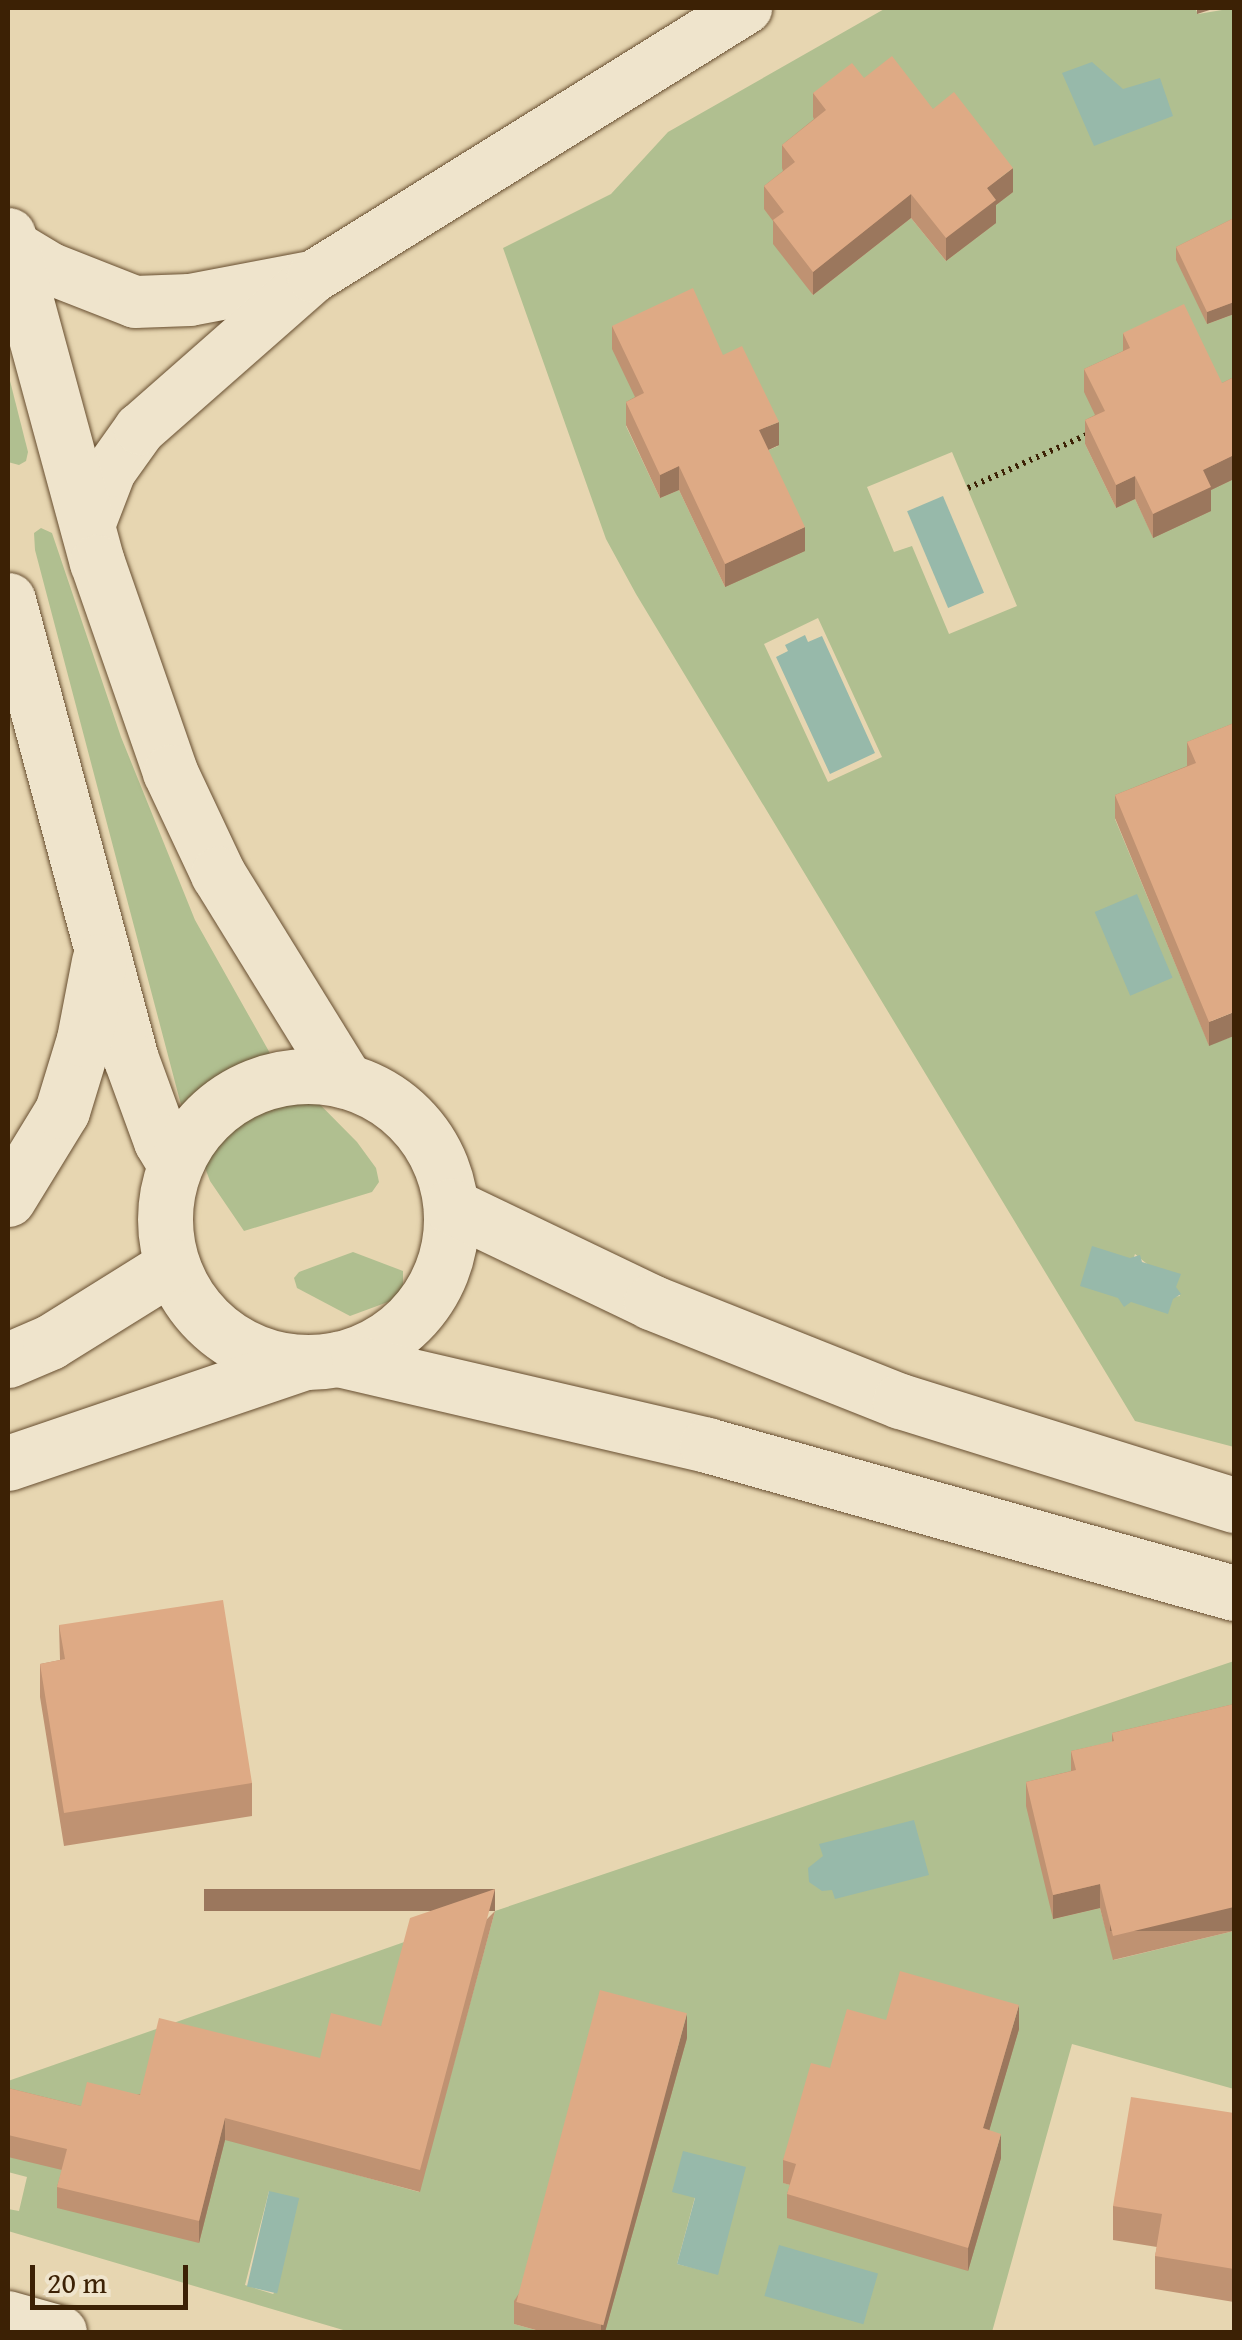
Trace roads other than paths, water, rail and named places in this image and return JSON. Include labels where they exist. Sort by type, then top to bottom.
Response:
[{"type":"main road","points":[[9,240],[90,523],[97,562],[170,772],[218,874],[346,1081]]},
{"type":"main road","points":[[8,600],[131,1059],[161,1141],[175,1164]]},
{"type":"main road","points":[[8,1200],[62,1111],[84,1039],[102,948]]},
{"type":"main road","points":[[8,1463],[321,1360],[371,1347],[400,1329],[424,1304],[441,1273],[450,1240],[451,1206],[428,1141],[406,1115],[378,1094],[346,1081],[312,1076],[277,1079],[244,1090],[203,1122],[175,1164],[165,1198],[164,1232],[172,1266],[187,1297],[209,1324],[254,1350],[321,1360],[724,1449],[1234,1593]]},
{"type":"main road","points":[[451,1206],[651,1302],[900,1401],[1234,1504]]},
{"type":"main road","points":[[8,1360],[50,1342],[172,1266]]},
{"type":"street","points":[[90,523],[110,472],[140,429],[312,277],[746,8]]},
{"type":"street","points":[[9,240],[52,269],[135,302],[190,300],[312,277]]},
{"type":"street","points":[[8,2317],[61,2332]]}]
